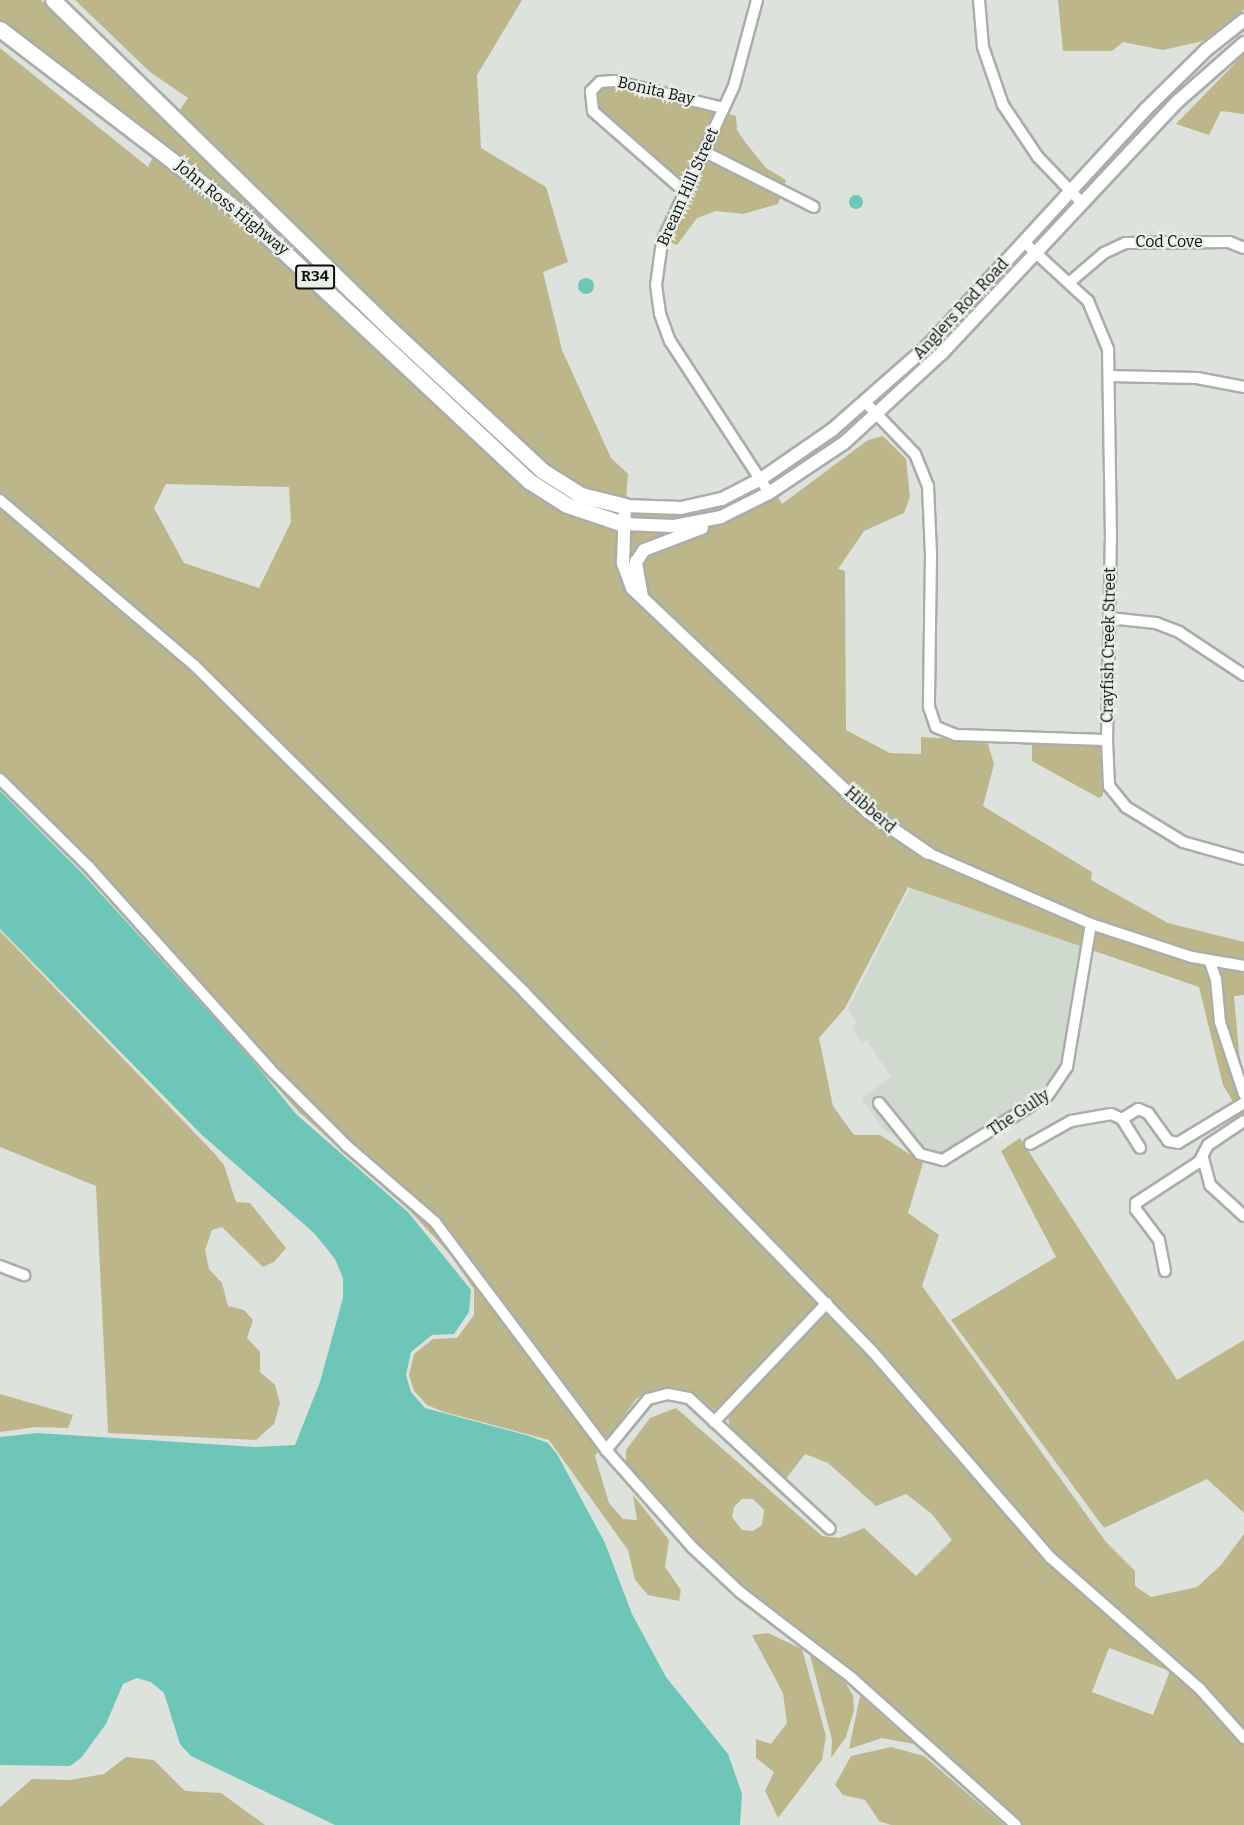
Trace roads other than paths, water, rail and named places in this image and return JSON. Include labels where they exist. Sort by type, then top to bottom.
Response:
[{"type":"main road","name":"John Ross Highway","points":[[52,0],[389,328],[543,471],[581,495],[625,506]]},
{"type":"main road","name":"John Ross Highway","points":[[0,30],[250,220],[529,481],[567,505],[623,524]]},
{"type":"street","name":"Bream Hill Street","points":[[757,0],[742,64],[684,191],[658,256],[656,285],[660,314],[677,353],[769,493]]},
{"type":"street","points":[[979,0],[983,47],[1004,105],[1025,141],[1082,203]]},
{"type":"street","name":"Anglers Rod Road","points":[[625,506],[668,509],[695,506],[722,499],[761,479],[866,403],[930,344],[1188,68],[1206,50],[1244,20]]},
{"type":"street","name":"Anglers Rod Road","points":[[623,524],[674,526],[721,517],[769,493],[807,470],[878,415],[1201,81],[1244,43]]},
{"type":"street","name":"Bonita Bay","points":[[684,191],[592,111],[591,91],[600,82],[614,81],[723,108]]},
{"type":"street","points":[[703,152],[814,207]]},
{"type":"street","name":"Crayfish Creek Street","points":[[866,403],[915,454],[930,497],[929,706],[936,727],[956,735],[1107,740],[1110,376],[1101,324],[1070,282],[1024,242]]},
{"type":"street","name":"Cod Cove","points":[[1070,282],[1104,253],[1125,243],[1229,242],[1244,248]]},
{"type":"street","points":[[1110,376],[1197,378],[1244,387]]},
{"type":"street","points":[[0,500],[195,665],[525,993],[827,1303],[1051,1558],[1200,1689],[1244,1738]]},
{"type":"street","name":"Hibberd","points":[[625,506],[624,570],[628,583],[868,812],[928,853],[1091,924],[1210,962],[1244,966]]},
{"type":"street","points":[[642,597],[636,562],[644,550],[721,517]]},
{"type":"street","points":[[1109,618],[1166,627],[1244,675]]},
{"type":"street","points":[[1107,740],[1109,786],[1126,807],[1183,842],[1244,859]]},
{"type":"street","points":[[0,779],[88,866],[269,1068],[347,1146],[435,1222],[606,1450],[692,1547],[733,1586],[852,1678],[1016,1825]]},
{"type":"street","name":"The Gully","points":[[879,1103],[914,1149],[928,1158],[951,1158],[1048,1095],[1060,1083],[1067,1067],[1091,924]]},
{"type":"street","points":[[1210,962],[1224,1037],[1244,1094]]},
{"type":"street","points":[[1122,1119],[1144,1109],[1168,1141],[1178,1143],[1244,1103]]},
{"type":"street","points":[[1030,1144],[1071,1121],[1111,1114],[1122,1119],[1140,1148]]},
{"type":"street","points":[[1166,1271],[1159,1240],[1136,1210],[1136,1203],[1203,1158],[1208,1145],[1244,1121]]},
{"type":"street","points":[[1203,1158],[1210,1185],[1244,1216]]},
{"type":"street","points":[[0,1266],[24,1275]]},
{"type":"street","points":[[714,1422],[827,1303]]},
{"type":"street","points":[[606,1450],[639,1406],[657,1396],[689,1398],[699,1404],[714,1422],[830,1529]]},
{"type":"water","points":[[856,195],[861,197],[863,202],[861,207],[856,209],[851,207],[849,202],[851,197]]},
{"type":"water","points":[[586,278],[592,280],[594,286],[592,292],[586,294],[580,292],[578,286],[580,280]]},
{"type":"water","points":[[0,791],[82,873],[247,1054],[296,1114],[408,1212],[471,1290],[469,1312],[454,1334],[432,1335],[411,1352],[406,1375],[411,1392],[425,1408],[526,1435],[548,1443],[557,1454],[605,1543],[632,1614],[666,1677],[728,1754],[742,1794],[740,1825],[335,1825],[191,1756],[180,1744],[164,1693],[151,1682],[137,1678],[123,1684],[106,1724],[81,1758],[70,1766],[0,1765],[0,1437],[37,1433],[256,1447],[295,1445],[320,1382],[343,1298],[343,1278],[335,1259],[314,1233],[202,1135],[0,929]]}]
